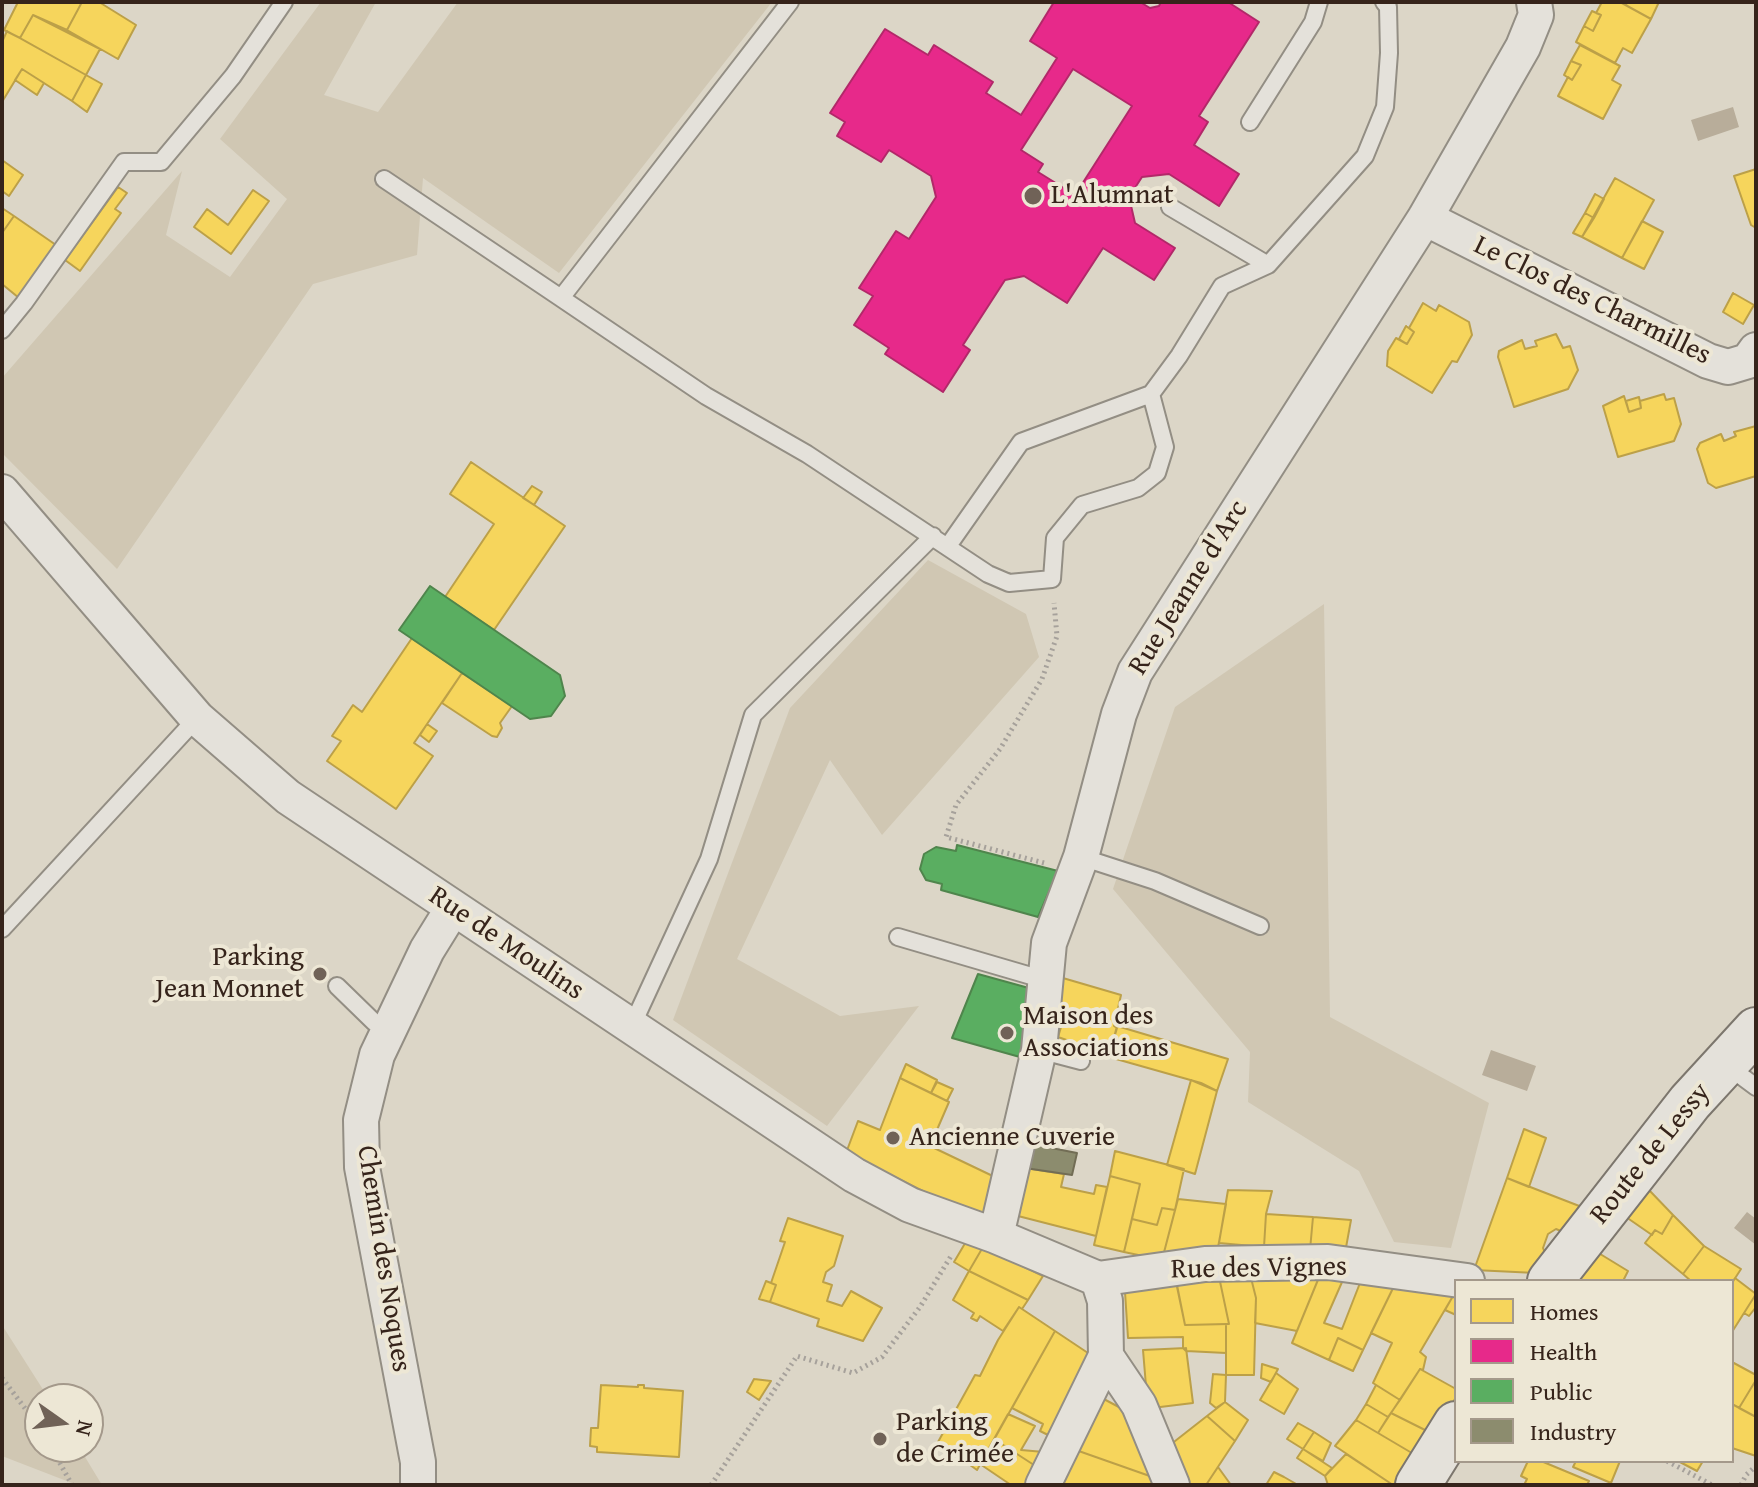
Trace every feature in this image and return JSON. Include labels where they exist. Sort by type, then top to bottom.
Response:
[{"type":"street","name":"Rue Jeanne d'Arc","points":[[981,1232],[1039,1050],[1049,943],[1078,864],[1119,714],[1135,672],[1425,218],[1523,47],[1536,15],[1534,2]]},
{"type":"street","name":"Le Clos des Charmilles","points":[[1425,218],[1708,361],[1728,367],[1748,361],[1756,350]]},
{"type":"street","name":"Rue de Moulins","points":[[2,492],[197,718],[288,797],[854,1175],[910,1205],[1098,1279]]},
{"type":"street","name":"Chemin des Noques","points":[[418,1485],[418,1462],[362,1167],[361,1120],[377,1055],[427,950],[453,908]]},
{"type":"street","name":"Route de Lessy","points":[[1552,1279],[1690,1102],[1741,1075],[1756,1030]]},
{"type":"street","name":"Rue des Vignes","points":[[1098,1279],[1205,1264],[1328,1262],[1454,1279]]},
{"type":"street","points":[[1043,1485],[1106,1356],[1105,1301],[1098,1279]]},
{"type":"street","points":[[1106,1356],[1139,1405],[1172,1485]]},
{"type":"street","points":[[1418,1485],[1454,1427]]},
{"type":"lane","points":[[2,330],[124,162],[161,162],[233,76],[284,2]]},
{"type":"lane","points":[[561,298],[790,2]]},
{"type":"lane","points":[[1250,122],[1313,22],[1319,2]]},
{"type":"lane","points":[[948,546],[1021,442],[1151,394],[1179,356],[1222,286],[1268,265],[1365,156],[1385,107],[1389,53],[1388,7],[1384,2]]},
{"type":"lane","points":[[384,179],[706,396],[807,454],[988,574],[1009,583],[1052,579],[1055,538],[1082,505],[1138,488],[1157,473],[1165,447],[1151,394]]},
{"type":"lane","points":[[1170,207],[1268,265]]},
{"type":"lane","points":[[631,1028],[709,859],[753,715],[933,536]]},
{"type":"lane","points":[[2,929],[197,718]]},
{"type":"lane","points":[[1078,864],[1155,881],[1260,926]]},
{"type":"lane","points":[[898,937],[1045,980]]},
{"type":"lane","points":[[337,986],[374,1022],[388,1030]]},
{"type":"lane","points":[[1039,1050],[1081,1061]]},
{"type":"path","points":[[1052,579],[1057,636],[1042,679],[1000,749],[956,805],[946,837],[1078,864]]},
{"type":"path","points":[[711,1485],[797,1356],[853,1373],[882,1357],[981,1232]]},
{"type":"path","points":[[2,1378],[24,1407]]},
{"type":"path","points":[[60,1463],[72,1485]]},
{"type":"path","points":[[1671,1463],[1712,1485]]},
{"type":"path","points":[[1741,1485],[1756,1466]]},
{"type":"shaded area","points":[[321,2],[376,2],[324,95],[378,112],[458,2],[772,2],[559,273],[423,178],[417,255],[313,284],[117,569],[2,453],[2,378],[182,171],[166,235],[230,277],[287,199],[220,139]]},
{"type":"shaded area","points":[[1733,107],[1739,127],[1698,141],[1691,120]]},
{"type":"shaded area","points":[[928,560],[1026,614],[1039,657],[882,835],[830,760],[737,959],[840,1016],[919,1006],[827,1126],[673,1020],[790,708]]},
{"type":"shaded area","points":[[1324,604],[1330,1017],[1489,1103],[1451,1248],[1394,1242],[1359,1171],[1248,1102],[1250,1052],[1113,889],[1175,707]]},
{"type":"shaded area","points":[[1491,1050],[1536,1066],[1527,1091],[1482,1075]]},
{"type":"shaded area","points":[[1747,1212],[1756,1219],[1756,1245],[1734,1228]]},
{"type":"shaded area","points":[[2,1325],[39,1383],[24,1383],[24,1463],[89,1463],[102,1485],[77,1485],[2,1456]]},
{"type":"building: Homes","points":[[18,2],[82,2],[67,30],[33,15],[20,38],[4,30]]},
{"type":"building: Homes","points":[[82,2],[99,2],[136,25],[118,59],[67,30]]},
{"type":"building: Homes","points":[[1602,2],[1620,2],[1651,19],[1632,53],[1623,48],[1615,63],[1576,42],[1584,26],[1593,31],[1601,15],[1596,13]]},
{"type":"building: Homes","points":[[1627,2],[1659,2],[1651,19],[1626,5]]},
{"type":"building: Homes","points":[[1592,11],[1601,15],[1593,31],[1584,26]]},
{"type":"building: Homes","points":[[33,15],[100,49],[86,75],[20,38]]},
{"type":"building: Homes","points":[[7,31],[86,75],[72,101],[22,69],[2,102],[2,42]]},
{"type":"building: Homes","points":[[1580,45],[1620,66],[1612,80],[1621,85],[1603,119],[1558,96],[1568,77],[1572,80],[1581,65],[1571,61]]},
{"type":"building: Homes","points":[[1571,61],[1581,65],[1572,80],[1564,75]]},
{"type":"building: Homes","points":[[22,69],[44,83],[37,95],[15,80]]},
{"type":"building: Homes","points":[[86,75],[102,84],[87,112],[72,101]]},
{"type":"building: Homes","points":[[2,160],[23,175],[9,196],[2,191]]},
{"type":"building: Homes","points":[[1756,169],[1756,228],[1751,225],[1734,176]]},
{"type":"building: Homes","points":[[1615,178],[1654,200],[1622,258],[1582,237]]},
{"type":"building: Homes","points":[[118,187],[127,193],[115,209],[121,213],[80,271],[65,260]]},
{"type":"building: Homes","points":[[253,190],[269,201],[231,254],[194,227],[207,209],[228,225]]},
{"type":"building: Homes","points":[[1595,194],[1604,199],[1594,218],[1585,213]]},
{"type":"building: Homes","points":[[2,208],[14,216],[2,233]]},
{"type":"building: Homes","points":[[1585,213],[1594,218],[1582,237],[1573,233]]},
{"type":"building: Homes","points":[[14,216],[56,245],[19,298],[2,284],[2,233]]},
{"type":"building: Homes","points":[[1642,221],[1663,232],[1644,269],[1622,258]]},
{"type":"building: Homes","points":[[1733,293],[1754,305],[1743,324],[1723,312]]},
{"type":"building: Homes","points":[[1423,303],[1436,311],[1439,305],[1469,322],[1472,335],[1457,362],[1452,361],[1432,393],[1387,366],[1388,351],[1396,338],[1407,344],[1414,332],[1409,328]]},
{"type":"building: Homes","points":[[1406,326],[1414,332],[1407,344],[1399,339]]},
{"type":"building: Homes","points":[[1556,334],[1563,348],[1570,346],[1578,370],[1568,389],[1514,407],[1498,357],[1499,351],[1522,340],[1525,349],[1537,346],[1535,341]]},
{"type":"building: Homes","points":[[1664,394],[1666,400],[1674,398],[1681,424],[1674,441],[1618,457],[1603,406],[1624,396],[1629,412],[1641,408],[1640,401]]},
{"type":"building: Homes","points":[[1639,397],[1641,408],[1629,412],[1626,401]]},
{"type":"building: Homes","points":[[1756,426],[1756,476],[1716,488],[1708,483],[1697,449],[1700,443],[1721,434],[1724,441],[1736,436],[1734,432]]},
{"type":"building: Homes","points":[[471,462],[565,526],[494,630],[445,597],[494,524],[450,494]]},
{"type":"building: Homes","points":[[532,486],[542,492],[534,505],[523,498]]},
{"type":"building: Homes","points":[[412,638],[462,673],[414,743],[433,756],[396,809],[327,761],[341,741],[332,736],[353,705],[362,712]]},
{"type":"building: Homes","points":[[462,673],[512,706],[500,723],[502,728],[497,737],[442,703]]},
{"type":"building: Homes","points":[[427,724],[437,731],[429,742],[420,735]]},
{"type":"building: Homes","points":[[1056,976],[1121,995],[1114,1026],[1117,1028],[1109,1055],[1058,1037],[1066,1011],[1055,1008]]},
{"type":"building: Homes","points":[[1117,1026],[1228,1059],[1217,1091],[1201,1083],[1109,1057]]},
{"type":"building: Homes","points":[[906,1064],[937,1080],[931,1093],[900,1078]]},
{"type":"building: Homes","name":"Ancienne Cuverie","points":[[900,1078],[949,1102],[930,1146],[999,1179],[986,1212],[982,1214],[945,1202],[846,1153],[858,1121],[880,1130]]},
{"type":"building: Homes","points":[[1191,1080],[1217,1091],[1195,1174],[1167,1165]]},
{"type":"building: Homes","points":[[937,1082],[953,1089],[947,1101],[931,1093]]},
{"type":"building: Homes","points":[[1524,1129],[1546,1138],[1529,1187],[1507,1178]]},
{"type":"building: Homes","points":[[1115,1151],[1184,1169],[1175,1210],[1162,1208],[1157,1225],[1132,1219],[1140,1184],[1110,1176]]},
{"type":"building: Homes","points":[[1025,1168],[1064,1174],[1061,1187],[1094,1194],[1096,1185],[1107,1187],[1096,1236],[1018,1216]]},
{"type":"building: Homes","points":[[1110,1176],[1140,1184],[1124,1252],[1094,1245]]},
{"type":"building: Homes","points":[[1507,1178],[1587,1209],[1568,1234],[1556,1229],[1548,1234],[1543,1248],[1545,1253],[1536,1273],[1474,1270]]},
{"type":"building: Homes","points":[[1228,1190],[1272,1191],[1266,1214],[1264,1247],[1219,1243]]},
{"type":"building: Homes","points":[[1649,1190],[1673,1215],[1662,1234],[1655,1230],[1652,1235],[1626,1217]]},
{"type":"building: Homes","points":[[1178,1199],[1226,1204],[1217,1253],[1162,1260]]},
{"type":"building: Homes","points":[[1162,1208],[1175,1210],[1162,1260],[1124,1252],[1132,1219],[1157,1225]]},
{"type":"building: Homes","points":[[1266,1214],[1313,1217],[1310,1250],[1264,1247]]},
{"type":"building: Homes","points":[[1673,1215],[1704,1246],[1683,1274],[1645,1243],[1655,1230],[1662,1234]]},
{"type":"building: Homes","points":[[1313,1217],[1351,1220],[1345,1253],[1310,1250]]},
{"type":"building: Homes","points":[[788,1218],[843,1236],[834,1266],[826,1272],[823,1282],[832,1285],[827,1301],[842,1306],[851,1291],[882,1308],[863,1341],[817,1326],[819,1319],[770,1302],[776,1285],[771,1283],[785,1242],[780,1241]]},
{"type":"building: Homes","points":[[967,1240],[983,1247],[969,1271],[954,1262]]},
{"type":"building: Homes","points":[[1704,1246],[1741,1269],[1734,1280],[1689,1279],[1683,1274]]},
{"type":"building: Homes","points":[[983,1247],[1043,1276],[1028,1300],[969,1271]]},
{"type":"building: Homes","points":[[1592,1249],[1628,1271],[1624,1279],[1571,1279]]},
{"type":"building: Homes","points":[[1249,1270],[1256,1298],[1254,1375],[1226,1375],[1226,1324],[1229,1324],[1218,1272]]},
{"type":"building: Homes","points":[[1249,1270],[1322,1270],[1297,1331],[1255,1323],[1256,1298]]},
{"type":"building: Homes","points":[[1322,1270],[1346,1273],[1324,1323],[1342,1329],[1360,1283],[1397,1280],[1363,1350],[1338,1338],[1329,1360],[1292,1343]]},
{"type":"building: Homes","points":[[969,1271],[1028,1300],[1022,1309],[1019,1307],[1003,1331],[980,1316],[977,1321],[971,1318],[974,1313],[953,1300]]},
{"type":"building: Homes","points":[[1218,1272],[1229,1324],[1185,1325],[1176,1282]]},
{"type":"building: Homes","points":[[1397,1280],[1453,1296],[1420,1352],[1426,1357],[1423,1370],[1420,1369],[1400,1400],[1373,1383],[1392,1343],[1371,1333]]},
{"type":"building: Homes","points":[[1734,1280],[1756,1294],[1734,1329]]},
{"type":"building: Homes","points":[[766,1281],[776,1285],[770,1302],[759,1299]]},
{"type":"building: Homes","points":[[1177,1285],[1185,1325],[1226,1324],[1226,1353],[1186,1351],[1183,1337],[1128,1338],[1125,1292]]},
{"type":"building: Homes","points":[[1756,1294],[1756,1307],[1749,1316],[1744,1313]]},
{"type":"building: Homes","points":[[1453,1296],[1454,1296],[1454,1314],[1445,1310]]},
{"type":"building: Homes","points":[[1019,1307],[1055,1331],[977,1470],[938,1442],[975,1375],[980,1376]]},
{"type":"building: Homes","points":[[1055,1331],[1094,1357],[1052,1437],[1040,1431],[1043,1424],[1012,1408]]},
{"type":"building: Homes","points":[[1338,1338],[1363,1350],[1353,1371],[1329,1360]]},
{"type":"building: Homes","points":[[1186,1348],[1193,1403],[1152,1408],[1146,1386],[1143,1350]]},
{"type":"building: Homes","points":[[1734,1363],[1756,1375],[1739,1408],[1734,1405]]},
{"type":"building: Homes","points":[[1262,1364],[1278,1369],[1271,1382],[1261,1378]]},
{"type":"building: Homes","points":[[1420,1369],[1454,1388],[1454,1401],[1435,1435],[1391,1413]]},
{"type":"building: Homes","points":[[1276,1373],[1298,1389],[1284,1414],[1260,1400]]},
{"type":"building: Homes","points":[[1213,1374],[1226,1375],[1225,1402],[1216,1408],[1210,1403]]},
{"type":"building: Homes","points":[[754,1379],[771,1381],[759,1400],[747,1392]]},
{"type":"building: Homes","points":[[1756,1380],[1756,1417],[1739,1408]]},
{"type":"building: Homes","points":[[601,1385],[644,1385],[644,1388],[683,1391],[679,1457],[597,1452],[597,1447],[590,1446],[591,1428],[598,1428]]},
{"type":"building: Homes","points":[[1376,1385],[1400,1400],[1388,1417],[1366,1404]]},
{"type":"building: Homes","points":[[1100,1397],[1132,1414],[1161,1480],[1073,1449]]},
{"type":"building: Homes","points":[[1225,1402],[1248,1420],[1235,1441],[1207,1416]]},
{"type":"building: Homes","points":[[1366,1404],[1388,1417],[1378,1433],[1356,1420]]},
{"type":"building: Homes","points":[[1734,1405],[1756,1417],[1756,1456],[1734,1449]]},
{"type":"building: Homes","points":[[1391,1413],[1435,1435],[1422,1459],[1378,1433]]},
{"type":"building: Homes","points":[[1008,1414],[1035,1426],[1021,1450],[1044,1452],[1037,1467],[994,1439]]},
{"type":"building: Homes","points":[[1207,1416],[1235,1441],[1206,1485],[1188,1485],[1170,1445]]},
{"type":"building: Homes","points":[[1356,1420],[1422,1459],[1404,1485],[1393,1485],[1335,1446]]},
{"type":"building: Homes","points":[[1298,1423],[1314,1432],[1303,1449],[1287,1439]]},
{"type":"building: Homes","points":[[1314,1432],[1331,1443],[1323,1461],[1303,1449]]},
{"type":"building: Homes","points":[[994,1439],[1037,1467],[1028,1485],[1011,1485],[980,1464]]},
{"type":"building: Homes","points":[[1073,1449],[1161,1480],[1162,1485],[1056,1485]]},
{"type":"building: Homes","points":[[1303,1449],[1332,1468],[1325,1476],[1297,1458]]},
{"type":"building: Homes","points":[[1346,1454],[1393,1485],[1328,1485],[1325,1476]]},
{"type":"building: Homes","points":[[1527,1463],[1546,1463],[1589,1481],[1587,1485],[1524,1485],[1527,1479],[1521,1476]]},
{"type":"building: Homes","points":[[1575,1463],[1619,1463],[1611,1483],[1573,1467]]},
{"type":"building: Homes","points":[[1682,1463],[1702,1463],[1697,1471]]},
{"type":"building: Homes","points":[[1218,1467],[1231,1485],[1206,1485]]},
{"type":"building: Homes","points":[[1274,1472],[1284,1477],[1298,1485],[1266,1485]]},
{"type":"building: Health","name":"L'Alumnat","points":[[1054,2],[1140,2],[1150,8],[1159,6],[1161,2],[1228,2],[1259,22],[1199,116],[1208,122],[1194,145],[1239,174],[1219,206],[1169,174],[1142,177],[1129,197],[1135,223],[1175,248],[1154,280],[1103,248],[1067,303],[1024,276],[1005,280],[963,345],[970,350],[943,392],[885,354],[889,348],[854,325],[873,296],[859,288],[896,231],[909,239],[936,197],[931,176],[889,150],[881,162],[837,136],[845,122],[830,113],[885,29],[928,55],[934,45],[993,82],[986,93],[1021,115],[1057,58],[1030,41]],"holes":[[[1073,69],[1132,106],[1075,195],[1038,172],[1043,164],[1021,150]]]},
{"type":"building: Public","points":[[430,586],[560,675],[565,696],[551,716],[530,719],[399,630]]},
{"type":"building: Public","points":[[957,845],[1058,871],[1038,917],[941,890],[942,884],[926,880],[920,869],[924,854],[936,847],[956,851]]},
{"type":"building: Public","points":[[978,974],[1036,990],[1027,1059],[952,1038]]},
{"type":"building: Industry","points":[[1031,1144],[1077,1153],[1072,1175],[1025,1168]]},
{"type":"place","name":"L'Alumnat","points":[[1033,196]]},
{"type":"place","name":"Parking Jean Monnet","points":[[320,974]]},
{"type":"place","name":"Maison des Associations","points":[[1007,1033]]},
{"type":"place","name":"Ancienne Cuverie","points":[[893,1138]]},
{"type":"place","name":"Parking de Crimée","points":[[880,1439]]}]
